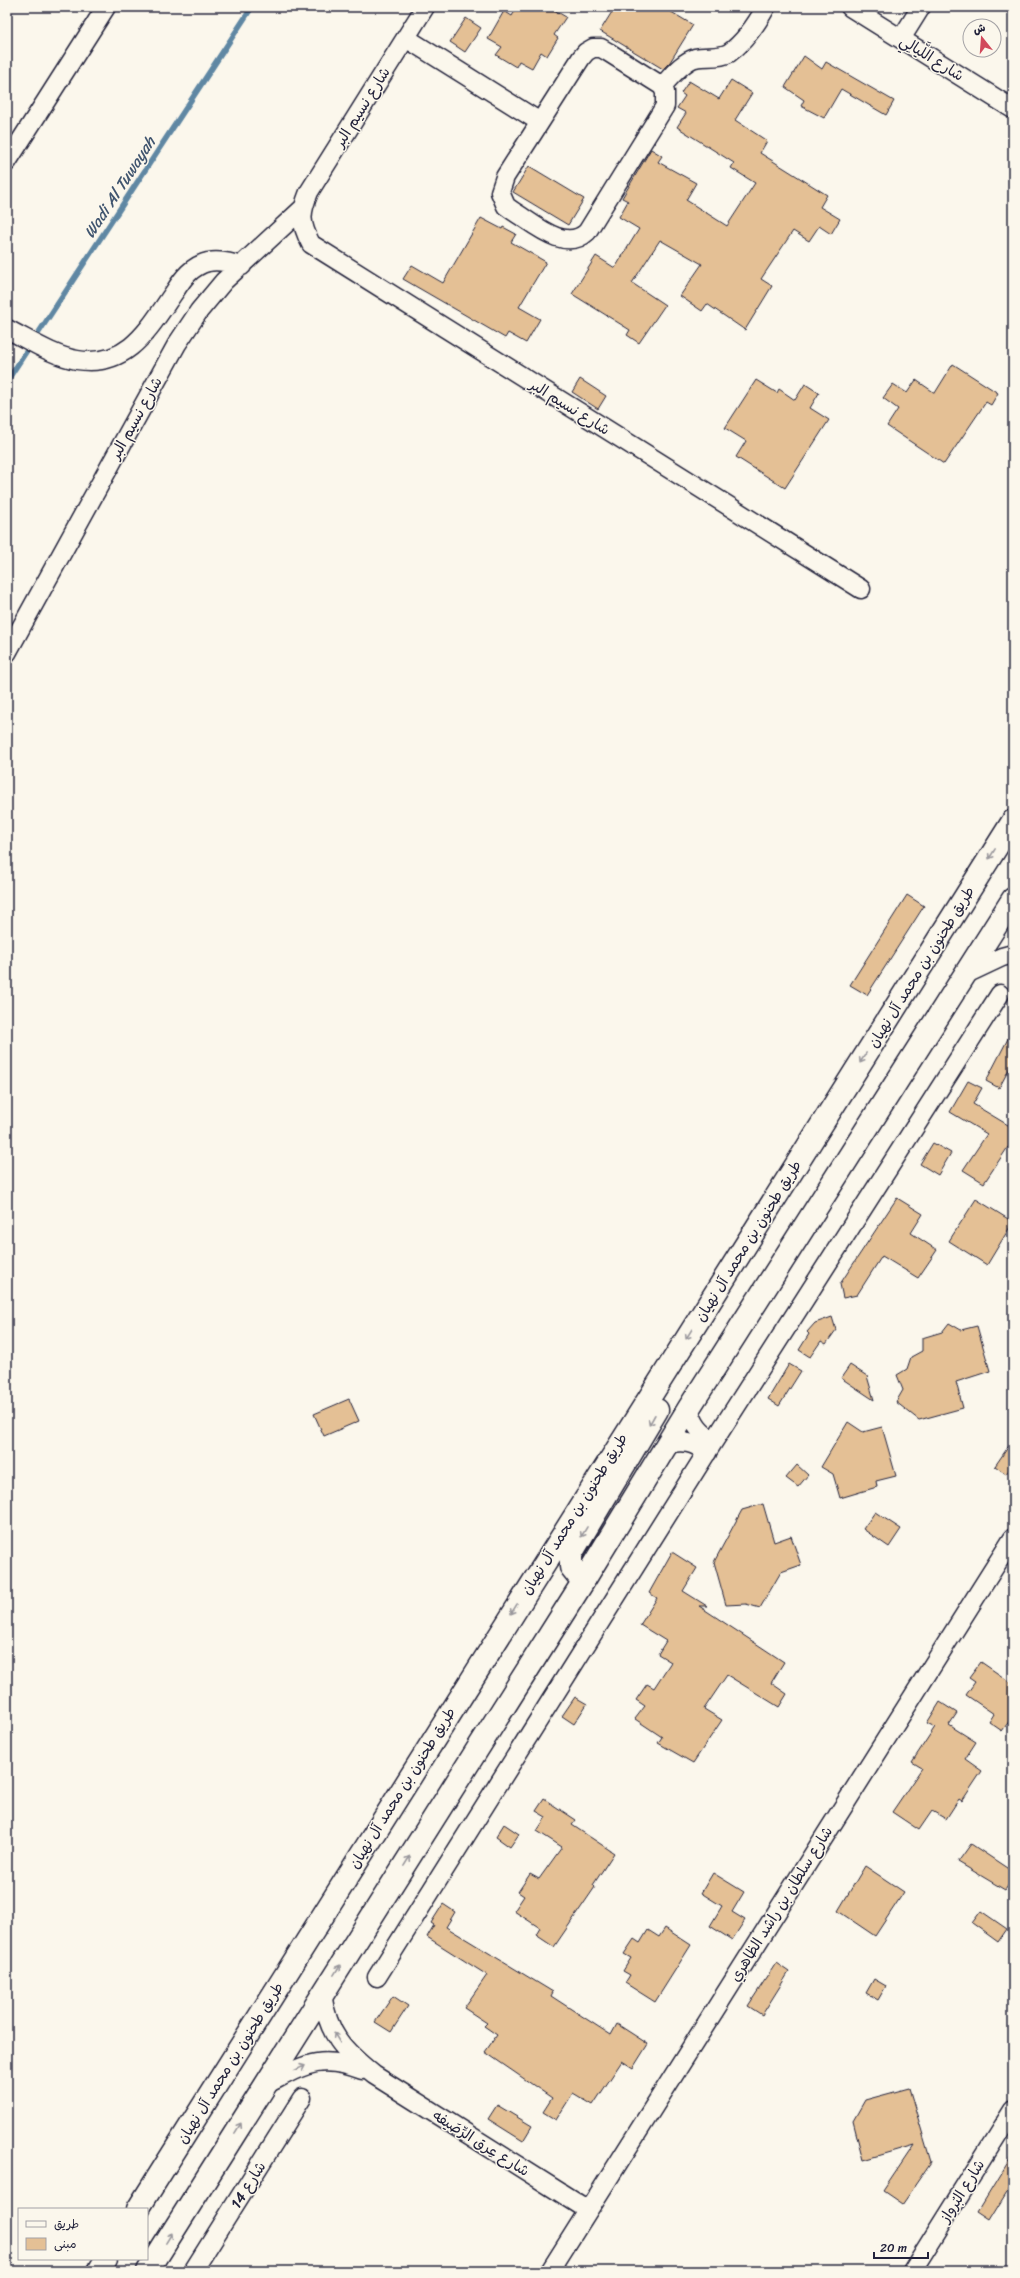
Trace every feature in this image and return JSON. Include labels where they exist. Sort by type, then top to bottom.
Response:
[{"type":"main road","name":"طريق طحنون بن محمد آل نهيان","points":[[139,2208],[1013,821]]},
{"type":"main road","points":[[148,2271],[583,1582],[666,1444],[1013,899]]},
{"type":"main road","points":[[583,1582],[571,1567],[571,1554],[656,1413],[667,1385],[674,1358]]},
{"type":"main road","points":[[99,2271],[105,2260]]},
{"type":"street","points":[[7,162],[106,7]]},
{"type":"street","name":"شارع نسيم البر","points":[[7,653],[177,344],[199,311],[224,281],[302,209],[309,192],[425,7]]},
{"type":"street","points":[[662,86],[680,67],[695,58],[716,57],[729,53],[753,29],[766,7]]},
{"type":"street","name":"شارع اللَّيالِي","points":[[850,7],[1013,109]]},
{"type":"street","points":[[901,39],[921,7]]},
{"type":"street","points":[[406,38],[540,122]]},
{"type":"street","points":[[593,48],[601,48],[662,86],[666,99],[663,112],[587,232],[570,241],[558,237],[513,211],[502,200],[502,184],[540,122],[586,52],[593,48]]},
{"type":"street","name":"شارع نسيم البر","points":[[302,209],[303,228],[311,244],[326,255],[861,589]]},
{"type":"street","points":[[7,329],[64,357],[78,360],[108,358],[122,354],[136,344],[146,334],[185,276],[195,268],[208,262],[221,261],[242,266]]},
{"type":"street","points":[[966,974],[1002,957],[1013,954]]},
{"type":"street","points":[[377,1977],[711,1447],[1000,994]]},
{"type":"street","points":[[689,1408],[697,1428],[705,1436],[711,1447]]},
{"type":"street","points":[[666,1444],[677,1441],[688,1442],[698,1446],[711,1447]]},
{"type":"street","name":"شارع سلطان بن راشد الظاهري","points":[[550,2271],[626,2153],[1013,1538]]},
{"type":"street","name":"شارع عِرق الرِّصَيفه","points":[[322,1994],[328,2021],[338,2042],[348,2054],[374,2075],[588,2210]]},
{"type":"street","name":"شارع عِرق الرِّصَيفه","points":[[265,2085],[306,2065],[318,2062],[344,2063],[374,2075]]},
{"type":"street","name":"شارع 14","points":[[193,2271],[302,2098]]},
{"type":"street","name":"شارع البُرواز","points":[[912,2271],[1013,2110]]},
{"type":"building","points":[[517,7],[549,7],[566,17],[554,35],[558,38],[547,56],[541,52],[532,68],[519,61],[516,67],[496,55],[502,47],[488,39],[504,11],[512,16]]},
{"type":"building","points":[[615,7],[663,7],[693,25],[670,62],[663,69],[600,31]]},
{"type":"building","points":[[466,18],[481,28],[465,52],[450,42]]},
{"type":"building","points":[[804,56],[822,69],[826,62],[894,101],[886,115],[841,89],[824,118],[801,106],[804,100],[785,87]]},
{"type":"building","points":[[731,80],[752,93],[735,120],[767,141],[760,153],[827,195],[820,207],[840,219],[831,234],[819,226],[809,241],[793,231],[761,279],[772,286],[745,330],[707,304],[702,311],[680,296],[702,264],[660,240],[632,283],[665,305],[639,343],[627,335],[630,330],[572,294],[596,256],[615,268],[639,229],[619,217],[628,201],[622,198],[651,149],[662,156],[658,162],[696,183],[686,200],[727,226],[755,183],[731,168],[734,163],[677,127],[686,113],[677,108],[685,96],[681,93],[689,81],[719,99]]},
{"type":"building","points":[[529,166],[584,199],[568,225],[513,192]]},
{"type":"building","points":[[481,218],[502,229],[503,227],[516,234],[511,242],[546,262],[519,307],[540,319],[526,343],[508,333],[505,338],[403,279],[412,265],[443,283]]},
{"type":"building","points":[[953,364],[998,393],[991,405],[986,402],[944,464],[887,426],[898,409],[883,398],[893,384],[907,393],[916,380],[935,393]]},
{"type":"building","points":[[580,379],[606,396],[598,409],[572,392]]},
{"type":"building","points":[[756,380],[777,393],[779,389],[795,400],[805,384],[819,393],[810,408],[829,420],[785,488],[736,457],[746,441],[725,428]]},
{"type":"building","points":[[907,895],[924,906],[867,995],[850,985]]},
{"type":"building","points":[[1013,1029],[1013,1062],[999,1088],[986,1081]]},
{"type":"building","points":[[968,1081],[982,1088],[973,1104],[1013,1128],[1013,1150],[1008,1147],[984,1183],[963,1170],[987,1134],[950,1112]]},
{"type":"building","points":[[933,1143],[951,1153],[938,1175],[920,1164]]},
{"type":"building","points":[[897,1198],[923,1214],[911,1233],[937,1250],[918,1278],[882,1256],[857,1295],[843,1298],[840,1284]]},
{"type":"building","points":[[976,1199],[1013,1222],[987,1265],[949,1241]]},
{"type":"building","points":[[832,1317],[836,1330],[826,1344],[821,1341],[810,1357],[799,1350],[809,1334],[807,1332],[815,1323]]},
{"type":"building","points":[[949,1323],[961,1330],[977,1326],[990,1371],[956,1382],[963,1408],[919,1420],[896,1402],[903,1390],[897,1375],[907,1369],[911,1357],[922,1351],[922,1338],[942,1332]]},
{"type":"building","points":[[789,1364],[801,1371],[779,1406],[768,1399]]},
{"type":"building","points":[[850,1365],[867,1376],[874,1400],[841,1378]]},
{"type":"building","points":[[349,1399],[359,1421],[324,1436],[314,1414]]},
{"type":"building","points":[[848,1422],[863,1432],[882,1427],[896,1476],[876,1481],[877,1487],[840,1498],[833,1474],[821,1467]]},
{"type":"building","points":[[1013,1440],[1013,1464],[1006,1474],[995,1466]]},
{"type":"building","points":[[797,1465],[808,1475],[798,1487],[786,1478]]},
{"type":"building","points":[[763,1504],[774,1542],[791,1536],[801,1565],[781,1572],[760,1608],[746,1604],[726,1605],[714,1562],[742,1510]]},
{"type":"building","points":[[875,1512],[901,1529],[889,1547],[863,1529]]},
{"type":"building","points":[[672,1552],[697,1568],[683,1591],[707,1606],[699,1606],[784,1662],[771,1683],[787,1694],[779,1707],[727,1675],[704,1709],[722,1720],[693,1763],[658,1743],[662,1737],[635,1719],[645,1706],[636,1700],[647,1684],[654,1688],[671,1662],[658,1654],[666,1641],[640,1625],[657,1598],[649,1593]]},
{"type":"building","points":[[981,1662],[1013,1684],[1013,1716],[1002,1731],[989,1722],[994,1714],[966,1695],[975,1682],[969,1678]]},
{"type":"building","points":[[575,1697],[587,1704],[574,1724],[562,1716]]},
{"type":"building","points":[[940,1702],[957,1713],[949,1725],[976,1742],[965,1759],[982,1771],[962,1801],[959,1799],[946,1819],[932,1811],[919,1830],[892,1812],[922,1768],[912,1762],[935,1727],[927,1723]]},
{"type":"building","points":[[544,1799],[576,1820],[572,1825],[614,1853],[593,1885],[595,1887],[554,1947],[536,1935],[540,1928],[514,1911],[524,1896],[518,1892],[530,1874],[539,1879],[562,1847],[537,1831],[546,1817],[536,1811]]},
{"type":"building","points":[[504,1824],[519,1834],[510,1847],[496,1837]]},
{"type":"building","points":[[971,1844],[1013,1872],[1013,1879],[1005,1890],[958,1862]]},
{"type":"building","points":[[865,1866],[904,1892],[875,1936],[838,1911]]},
{"type":"building","points":[[713,1873],[744,1892],[732,1912],[745,1920],[732,1940],[710,1926],[722,1906],[701,1893]]},
{"type":"building","points":[[443,1904],[455,1912],[446,1927],[553,1992],[551,1996],[611,2035],[617,2024],[648,2044],[633,2068],[622,2061],[593,2105],[573,2093],[556,2120],[543,2112],[552,2098],[485,2052],[497,2035],[484,2026],[487,2023],[464,2008],[487,1975],[427,1937],[434,1925],[431,1923]]},
{"type":"building","points":[[981,1911],[1007,1929],[998,1942],[972,1923]]},
{"type":"building","points":[[665,1928],[691,1945],[655,2002],[625,1983],[630,1975],[623,1971],[631,1958],[624,1954],[634,1939],[640,1943],[648,1930],[659,1937]]},
{"type":"building","points":[[776,1963],[789,1972],[762,2015],[748,2006]]},
{"type":"building","points":[[874,1979],[886,1986],[878,2000],[866,1993]]},
{"type":"building","points":[[393,1996],[408,2006],[391,2032],[375,2022]]},
{"type":"building","points":[[909,2088],[931,2162],[902,2204],[883,2191],[914,2145],[863,2160],[853,2121],[865,2100]]},
{"type":"building","points":[[497,2105],[532,2126],[523,2141],[488,2119]]},
{"type":"building","points":[[1013,2154],[1013,2182],[989,2221],[977,2213]]},
{"type":"waterway","name":"Wadi Al Tuwayah","points":[[7,381],[252,7]]}]
